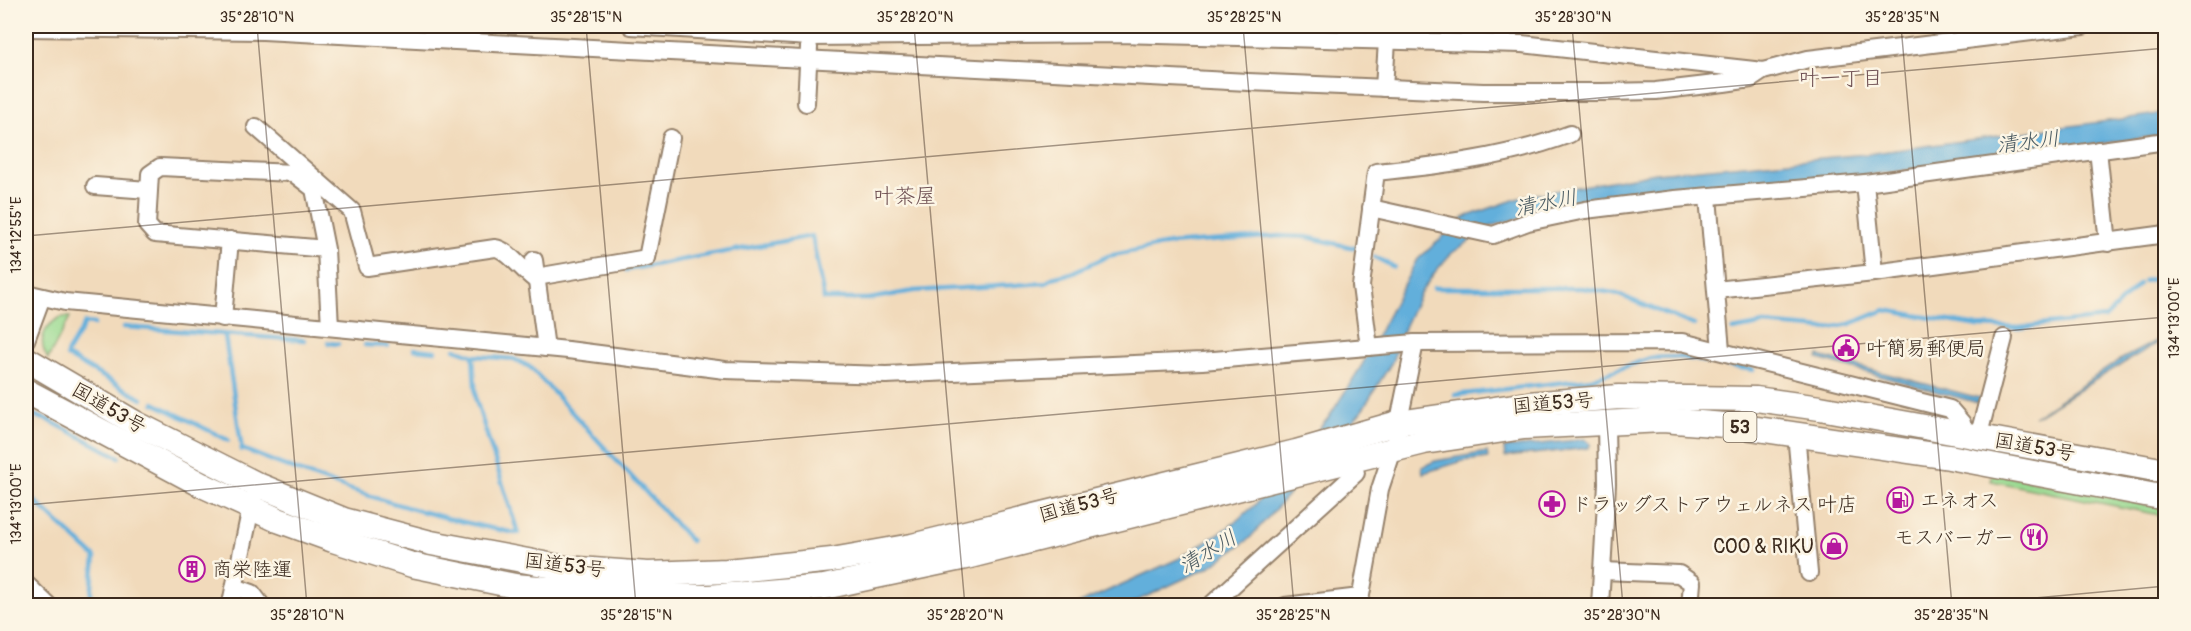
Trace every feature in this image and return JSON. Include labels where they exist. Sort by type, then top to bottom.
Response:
[{"type":"highway","name":"国道53号","points":[[26,359],[254,496],[333,540],[412,565],[515,586],[619,594],[744,601],[824,588],[910,570],[1393,450],[1467,435],[1524,427],[1663,420],[1796,434],[1949,457],[2166,498]]},
{"type":"highway","name":"国道53号","points":[[26,391],[202,485],[254,496],[431,543],[554,566],[648,574],[727,571],[832,560],[912,546],[1296,452],[1398,423],[1528,404],[1619,397],[1694,396],[1756,399],[1820,408],[2166,470]]},
{"type":"street","points":[[631,26],[810,38],[1117,34],[1522,44],[1763,71]]},
{"type":"street","points":[[26,28],[263,30],[1483,92],[1656,90],[1751,79],[1763,71],[1808,59],[2083,26]]},
{"type":"street","points":[[806,103],[810,38]]},
{"type":"street","points":[[1384,88],[1387,41]]},
{"type":"street","points":[[256,127],[352,211],[367,267],[495,248],[505,251],[523,272],[537,279],[647,258],[671,138]]},
{"type":"street","points":[[1369,347],[1361,286],[1376,172],[1473,161],[1530,149],[1570,134]]},
{"type":"street","points":[[1371,208],[1493,235],[1528,222],[1585,210],[1865,183],[2166,141]]},
{"type":"street","points":[[2098,150],[2108,243]]},
{"type":"street","points":[[326,249],[154,234],[147,225],[150,174],[160,167],[293,173],[314,189],[326,249],[330,327]]},
{"type":"street","points":[[1865,183],[1874,273]]},
{"type":"street","points":[[95,186],[148,190]]},
{"type":"street","points":[[1708,197],[1721,350]]},
{"type":"street","points":[[1716,290],[1874,273],[2166,234]]},
{"type":"street","points":[[224,318],[230,240]]},
{"type":"street","points":[[534,260],[546,348]]},
{"type":"street","points":[[26,339],[34,295],[65,302],[546,348],[725,370],[886,375],[1202,362],[1415,344],[1671,342],[1721,350],[1950,409],[1971,436]]},
{"type":"street","points":[[1971,436],[2004,338]]},
{"type":"street","points":[[1285,606],[1359,601],[1380,489],[1393,450],[1415,344]]},
{"type":"street","points":[[1600,606],[1607,484],[1606,422]]},
{"type":"street","points":[[1796,434],[1809,573]]},
{"type":"street","points":[[1210,606],[1356,473]]},
{"type":"street","points":[[254,496],[233,595],[252,593],[262,606]]},
{"type":"street","points":[[727,571],[744,601]]},
{"type":"street","points":[[1602,572],[1679,574],[1692,583],[1690,606]]},
{"type":"street","points":[[26,584],[49,606]]},
{"type":"green space","points":[[61,317],[70,317],[48,359],[43,347],[44,335],[50,325]]},
{"type":"green space","points":[[1993,473],[2165,509],[2165,516],[1991,481]]},
{"type":"water","name":"清水川","points":[[2165,113],[2165,135],[1877,174],[1530,215],[1492,226],[1452,253],[1435,272],[1421,292],[1405,325],[1392,362],[1361,412],[1249,539],[1209,567],[1128,605],[1074,606],[1180,558],[1229,527],[1254,506],[1329,417],[1362,365],[1416,261],[1465,217],[1525,196],[1656,173],[1867,154]]},
{"type":"water","points":[[2165,336],[2165,338],[2034,417],[2120,360]]},
{"type":"water","points":[[1819,356],[1983,399],[1982,404],[1818,359]]},
{"type":"water","points":[[1585,439],[1591,444],[1588,448],[1505,457],[1504,448]]},
{"type":"water","points":[[1487,452],[1488,458],[1463,461],[1423,473],[1422,467],[1435,461]]},
{"type":"waterway","points":[[626,270],[812,236],[824,299],[869,299],[913,291],[1046,283],[1052,278],[1072,273],[1108,256],[1169,244],[1280,236],[1307,237],[1359,249]]},
{"type":"waterway","points":[[1375,257],[1394,267]]},
{"type":"waterway","points":[[2144,281],[2166,276]]},
{"type":"waterway","points":[[1733,330],[1764,324],[1824,329],[1850,324],[1885,310],[1978,326],[2019,328],[2105,318],[2139,284]]},
{"type":"waterway","points":[[1434,288],[1582,288],[1614,293],[1694,325]]},
{"type":"waterway","points":[[85,323],[94,324]]},
{"type":"waterway","points":[[67,353],[84,325]]},
{"type":"waterway","points":[[124,327],[304,340]]},
{"type":"waterway","points":[[225,336],[242,450]]},
{"type":"waterway","points":[[328,343],[338,344]]},
{"type":"waterway","points":[[365,345],[388,346]]},
{"type":"waterway","points":[[414,349],[435,351]]},
{"type":"waterway","points":[[455,349],[472,355]]},
{"type":"waterway","points":[[67,356],[142,399]]},
{"type":"waterway","points":[[476,356],[514,359],[530,367],[691,541]]},
{"type":"waterway","points":[[473,357],[476,400],[518,533]]},
{"type":"waterway","points":[[1455,395],[1591,379],[1650,358],[1680,357],[1753,370]]},
{"type":"waterway","points":[[154,403],[228,440]]},
{"type":"waterway","points":[[26,413],[48,420],[119,457]]},
{"type":"waterway","points":[[245,450],[378,499],[445,518],[515,533]]},
{"type":"waterway","points":[[26,493],[95,557],[90,606]]},
{"type":"place","name":"叶簡易郵便局","points":[[1846,348]]},
{"type":"place","name":"エネオス","points":[[1900,500]]},
{"type":"place","name":"ドラッグストアウェルネス 叶店","points":[[1552,504]]},
{"type":"place","name":"モスバーガー","points":[[2034,537]]},
{"type":"place","name":"COO & RIKU","points":[[1834,546]]},
{"type":"place","name":"商栄陸運","points":[[192,569]]},
{"type":"district","name":"叶一丁目","points":[[1841,78]]},
{"type":"district","name":"叶茶屋","points":[[905,196]]}]
